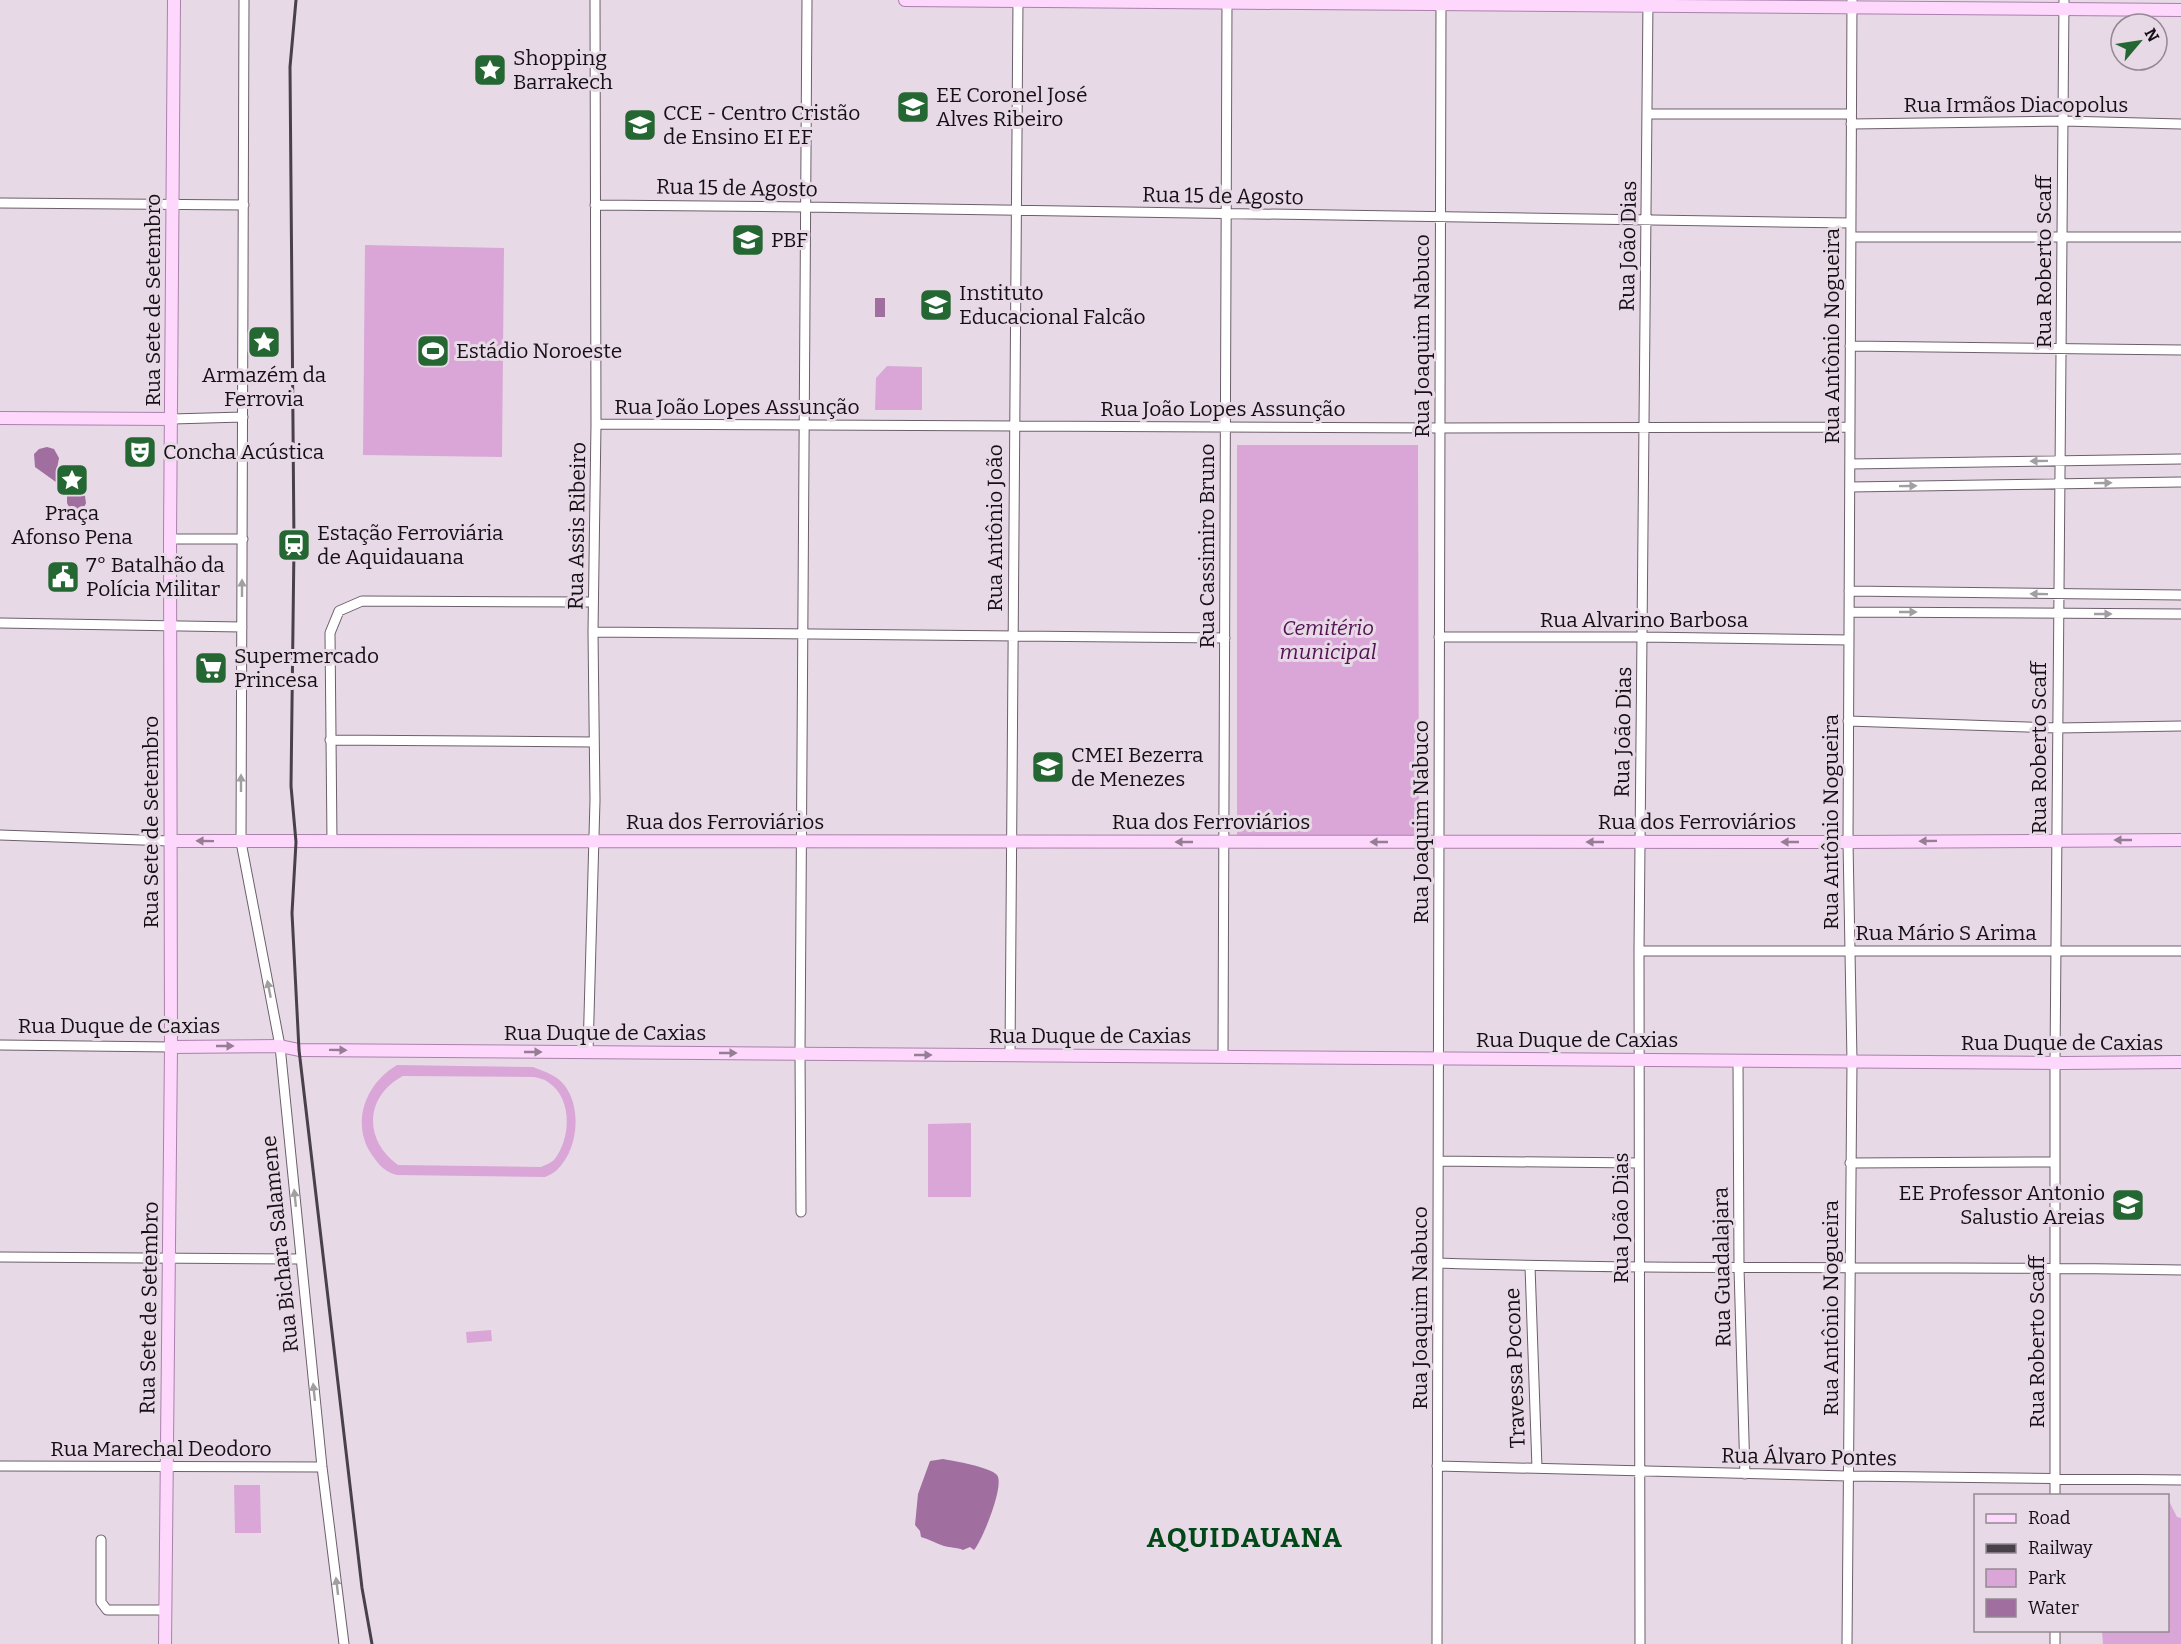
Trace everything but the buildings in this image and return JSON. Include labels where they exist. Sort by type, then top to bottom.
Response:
[{"type":"main road","name":"Rua Sete de Setembro","points":[[165,1644],[171,1047],[170,539],[174,0]]},
{"type":"main road","points":[[905,0],[2064,4],[2181,10]]},
{"type":"main road","points":[[0,418],[172,419]]},
{"type":"main road","name":"Rua dos Ferroviários","points":[[241,842],[2181,840]]},
{"type":"main road","points":[[170,841],[241,842]]},
{"type":"main road","name":"Rua Duque de Caxias","points":[[171,1047],[280,1046],[299,1050],[800,1054],[2181,1062]]},
{"type":"street","name":"Rua Bichara Salamene","points":[[244,0],[241,842],[280,1046],[322,1467],[344,1644]]},
{"type":"street","name":"Rua Assis Ribeiro","points":[[588,1052],[592,955],[594,742],[595,0]]},
{"type":"street","points":[[801,1212],[804,207],[807,0]]},
{"type":"street","name":"Rua Antônio João","points":[[1010,1055],[1018,0]]},
{"type":"street","name":"Rua Cassimiro Bruno","points":[[1223,1056],[1227,1]]},
{"type":"street","name":"Rua Joaquim Nabuco","points":[[1437,1644],[1441,2]]},
{"type":"street","name":"Rua João Dias","points":[[1640,1644],[1639,951],[1648,3]]},
{"type":"street","name":"Rua Antônio Nogueira","points":[[1847,1644],[1852,1061],[1848,721],[1852,4]]},
{"type":"street","name":"Rua Roberto Scaff","points":[[2055,1494],[2055,1062],[2064,4]]},
{"type":"street","name":"Rua Irmãos Diacopolus","points":[[1647,114],[2181,124]]},
{"type":"street","points":[[0,203],[244,206]]},
{"type":"street","name":"Rua 15 de Agosto","points":[[596,205],[1851,223]]},
{"type":"street","points":[[1851,237],[2181,237]]},
{"type":"street","points":[[1850,346],[2181,350]]},
{"type":"street","points":[[172,419],[243,417]]},
{"type":"street","name":"Rua João Lopes Assunção","points":[[596,424],[1440,429],[1850,427]]},
{"type":"street","points":[[1850,464],[2181,459]]},
{"type":"street","points":[[1850,487],[2181,482]]},
{"type":"street","points":[[170,539],[243,539]]},
{"type":"street","points":[[1849,591],[2181,595]]},
{"type":"street","points":[[332,842],[330,633],[339,611],[362,601],[593,602]]},
{"type":"street","points":[[1849,612],[2181,614]]},
{"type":"street","points":[[0,623],[242,627]]},
{"type":"street","points":[[593,632],[1224,638]]},
{"type":"street","name":"Rua Alvarino Barbosa","points":[[1439,638],[1642,637],[1849,640]]},
{"type":"street","points":[[1848,721],[2058,728],[2181,726]]},
{"type":"street","points":[[330,740],[594,742]]},
{"type":"street","points":[[0,835],[170,841]]},
{"type":"street","name":"Rua Mário S Arima","points":[[1639,951],[2181,951]]},
{"type":"street","name":"Rua Duque de Caxias","points":[[0,1045],[171,1047]]},
{"type":"street","name":"Rua Guadalajara","points":[[1738,1061],[1739,1268],[1745,1474]]},
{"type":"street","points":[[1438,1161],[1638,1163]]},
{"type":"street","points":[[1850,1163],[2055,1162]]},
{"type":"street","points":[[0,1257],[301,1259]]},
{"type":"street","points":[[1438,1263],[1739,1268],[2181,1270]]},
{"type":"street","name":"Travessa Pocone","points":[[1530,1266],[1537,1468]]},
{"type":"street","name":"Rua Marechal Deodoro","points":[[0,1466],[322,1467]]},
{"type":"street","name":"Rua Álvaro Pontes","points":[[1437,1466],[1848,1476],[2181,1480]]},
{"type":"street","points":[[101,1540],[101,1602],[103,1606],[107,1610],[165,1610]]},
{"type":"green space","name":"Estádio Noroeste","points":[[365,245],[504,248],[502,457],[363,455]]},
{"type":"green space","points":[[887,366],[922,367],[922,410],[875,410],[876,378]]},
{"type":"green space","name":"Cemitério municipal","points":[[1237,445],[1418,445],[1419,836],[1237,835]]},
{"type":"green space","points":[[397,1065],[533,1067],[546,1072],[565,1086],[574,1106],[575,1129],[570,1152],[557,1170],[545,1177],[393,1174],[383,1168],[372,1155],[365,1143],[362,1130],[362,1117],[370,1093],[386,1073]],"holes":[[[403,1076],[534,1077],[546,1081],[556,1089],[562,1098],[567,1119],[560,1151],[553,1161],[541,1167],[398,1165],[387,1155],[374,1131],[375,1106],[390,1085]]]},
{"type":"green space","points":[[971,1123],[971,1197],[928,1197],[928,1124]]},
{"type":"green space","points":[[491,1330],[492,1341],[467,1343],[466,1332]]},
{"type":"green space","points":[[234,1485],[260,1485],[261,1533],[235,1533]]},
{"type":"green space","points":[[2169,1501],[2177,1517],[2181,1518],[2181,1644],[2103,1644],[2102,1632],[2169,1632]]},
{"type":"water","points":[[875,298],[885,298],[885,317],[875,317]]},
{"type":"water","points":[[47,447],[54,449],[59,458],[56,474],[85,496],[86,503],[82,509],[75,511],[70,509],[67,503],[67,490],[35,467],[34,454],[39,449]]},
{"type":"water","points":[[943,1459],[980,1467],[997,1475],[999,1481],[995,1501],[987,1525],[974,1550],[970,1547],[963,1550],[946,1547],[921,1537],[915,1525],[918,1494],[930,1461]]},
{"type":"railway","points":[[296,0],[290,67],[294,545],[291,786],[296,842],[292,913],[299,1050],[362,1588],[372,1644]]},
{"type":"place","name":"Shopping Barrakech","points":[[490,70]]},
{"type":"place","name":"EE Coronel José Alves Ribeiro","points":[[913,107]]},
{"type":"place","name":"CCE - Centro Cristão de Ensino EI EF","points":[[640,125]]},
{"type":"place","name":"PBF","points":[[748,240]]},
{"type":"place","name":"Instituto Educacional Falcão","points":[[936,305]]},
{"type":"place","name":"Armazém da Ferrovia","points":[[264,342]]},
{"type":"place","name":"Estádio Noroeste","points":[[433,351]]},
{"type":"place","name":"Concha Acústica","points":[[140,452]]},
{"type":"place","name":"Praça Afonso Pena","points":[[72,480]]},
{"type":"place","name":"Estação Ferroviária de Aquidauana","points":[[294,545]]},
{"type":"place","name":"7° Batalhão da Polícia Militar","points":[[63,577]]},
{"type":"place","name":"Supermercado Princesa","points":[[211,668]]},
{"type":"place","name":"CMEI Bezerra de Menezes","points":[[1048,767]]},
{"type":"place","name":"EE Professor Antonio Salustio Areias","points":[[2128,1205]]},
{"type":"district","name":"AQUIDAUANA","points":[[1245,1538]]}]
